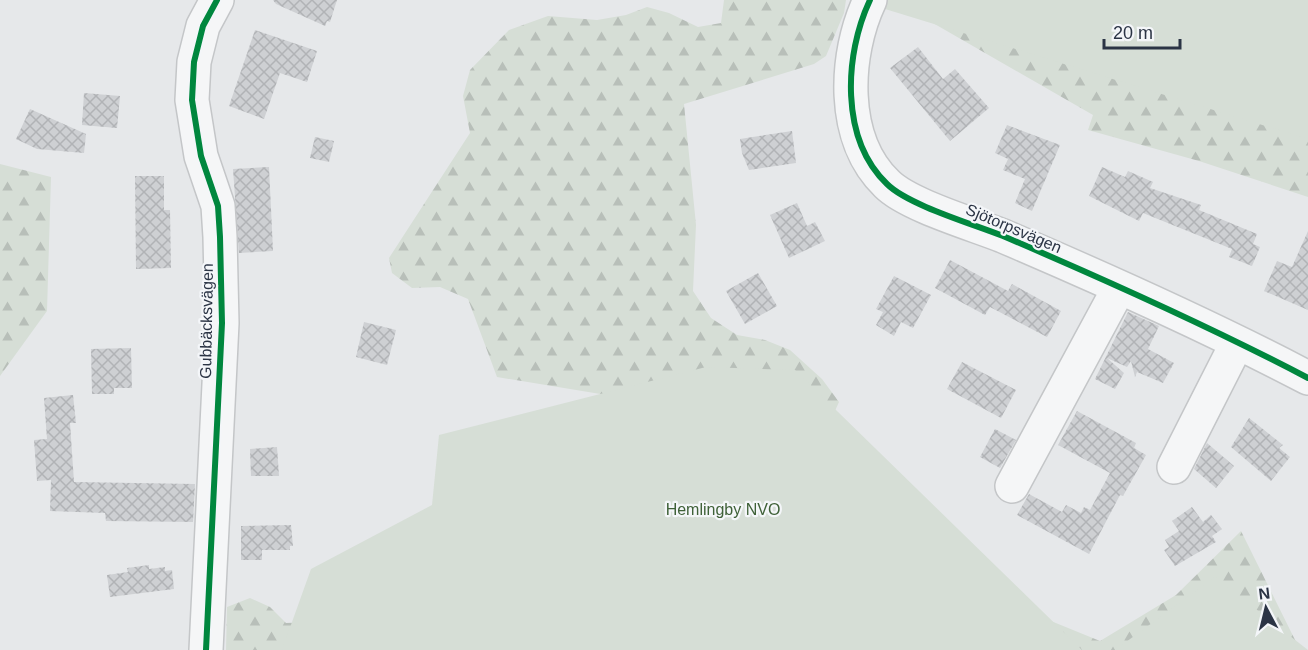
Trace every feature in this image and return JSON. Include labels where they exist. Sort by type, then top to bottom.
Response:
[{"type":"street","name":"Gubbäcksvägen","points":[[207,650],[222,323],[220,237],[218,206],[201,156],[192,100],[194,62],[203,26],[217,0]]},
{"type":"street","name":"Sjötorpsvägen","points":[[870,0],[858,35],[853,62],[853,117],[873,168],[888,186],[931,208],[1119,288],[1308,378]]},
{"type":"street","points":[[1012,486],[1119,288]]},
{"type":"street","points":[[1174,467],[1237,343]]},
{"type":"green space","points":[[724,0],[846,0],[844,13],[826,56],[814,64],[684,104],[696,225],[693,291],[711,318],[737,335],[765,340],[790,350],[822,379],[839,402],[820,444],[679,407],[497,377],[468,299],[440,287],[412,288],[392,273],[389,258],[470,133],[463,96],[470,70],[509,30],[548,16],[597,20],[626,15],[647,7],[669,13],[698,27],[721,23]]},
{"type":"green space","points":[[874,0],[1308,0],[1308,139],[872,5]]},
{"type":"green space","points":[[893,0],[1308,0],[1308,197],[1199,161],[1088,130],[1093,115]]},
{"type":"green space","points":[[0,164],[51,177],[47,311],[0,376]]},
{"type":"green space","name":"Hemlingby NVO","points":[[706,367],[795,370],[1082,650],[282,650],[311,569],[432,505],[439,435]]},
{"type":"green space","points":[[1241,531],[1300,650],[929,650],[1002,601],[1100,641],[1176,595]]},
{"type":"green space","points":[[1215,577],[1308,650],[1115,650]]},
{"type":"green space","points":[[250,598],[270,607],[286,623],[312,622],[444,650],[226,650],[227,607]]},
{"type":"building","points":[[273,0],[337,0],[330,22],[327,21],[325,26],[276,4]]},
{"type":"building","points":[[255,30],[317,51],[307,82],[280,73],[264,119],[229,106]]},
{"type":"building","points":[[918,47],[943,79],[955,69],[989,108],[950,141],[890,68]]},
{"type":"building","points":[[84,93],[120,96],[117,128],[82,125]]},
{"type":"building","points":[[30,109],[86,134],[84,153],[37,149],[16,139]]},
{"type":"building","points":[[1007,125],[1060,145],[1032,211],[1015,203],[1025,179],[1003,170],[1008,159],[995,153]]},
{"type":"building","points":[[792,131],[796,163],[749,170],[742,153],[740,139]]},
{"type":"building","points":[[315,137],[334,141],[329,162],[310,158]]},
{"type":"building","points":[[269,167],[273,251],[239,253],[233,169]]},
{"type":"building","points":[[1102,167],[1125,177],[1128,171],[1153,182],[1150,188],[1201,205],[1199,210],[1257,234],[1253,244],[1260,247],[1252,266],[1229,257],[1232,249],[1143,213],[1139,221],[1089,196]]},
{"type":"building","points":[[135,176],[164,176],[164,210],[170,210],[171,268],[136,269]]},
{"type":"building","points":[[797,203],[807,226],[815,222],[825,241],[789,258],[770,215]]},
{"type":"building","points":[[1308,231],[1308,310],[1264,291],[1277,261],[1292,267]]},
{"type":"building","points":[[950,260],[1008,291],[1012,284],[1061,311],[1047,337],[990,307],[985,315],[935,288]]},
{"type":"building","points":[[758,273],[777,306],[745,324],[726,291]]},
{"type":"building","points":[[894,276],[931,295],[913,328],[901,322],[894,336],[876,325],[883,312],[876,309]]},
{"type":"building","points":[[1128,312],[1159,326],[1148,349],[1174,363],[1163,383],[1137,372],[1135,377],[1131,361],[1127,367],[1107,358],[1124,373],[1115,389],[1095,379]]},
{"type":"building","points":[[364,322],[396,330],[387,365],[356,357]]},
{"type":"building","points":[[131,348],[132,388],[114,388],[114,394],[92,394],[91,349]]},
{"type":"building","points":[[962,362],[1016,390],[1001,418],[947,389]]},
{"type":"building","points":[[73,395],[76,423],[70,423],[74,482],[195,484],[193,522],[106,521],[105,513],[50,511],[51,480],[37,481],[34,440],[47,439],[44,398]]},
{"type":"building","points":[[1077,411],[1136,443],[1134,448],[1146,455],[1123,496],[1120,495],[1089,554],[1017,515],[1029,494],[1062,512],[1066,505],[1081,513],[1084,507],[1090,510],[1110,473],[1058,445]]},
{"type":"building","points":[[1249,418],[1283,445],[1279,448],[1290,457],[1271,481],[1231,447]]},
{"type":"building","points":[[995,429],[1016,440],[1000,468],[980,457]]},
{"type":"building","points":[[1207,443],[1234,466],[1216,488],[1194,469]]},
{"type":"building","points":[[277,447],[279,476],[251,476],[250,449]]},
{"type":"building","points":[[1192,507],[1203,522],[1211,515],[1222,529],[1212,536],[1216,542],[1175,566],[1164,550],[1169,547],[1165,540],[1179,531],[1172,521]]},
{"type":"building","points":[[291,525],[293,546],[290,546],[290,550],[262,550],[262,560],[241,560],[241,526]]},
{"type":"building","points":[[149,565],[149,569],[165,567],[165,571],[172,570],[174,589],[110,597],[107,575],[128,572],[127,568]]},
{"type":"cycle path","points":[[206,650],[222,323],[220,237],[218,206],[201,156],[192,100],[194,62],[203,26],[217,0]]},
{"type":"cycle path","points":[[870,0],[855,46],[851,96],[854,121],[861,144],[872,165],[887,184],[925,207],[1003,236],[1119,287],[1308,378]]}]
